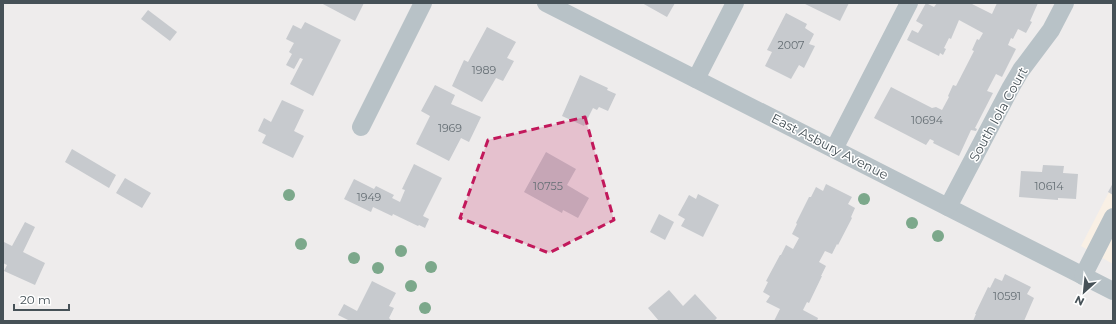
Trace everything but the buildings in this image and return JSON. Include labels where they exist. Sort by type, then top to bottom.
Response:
[{"type":"street","points":[[361,127],[424,3]]},
{"type":"street","name":"East Asbury Avenue","points":[[546,3],[1113,291]]},
{"type":"street","points":[[696,79],[735,3]]},
{"type":"street","points":[[834,149],[909,3]]},
{"type":"street","name":"South Iola Court","points":[[948,207],[1011,87],[1021,70],[1040,47],[1051,30],[1065,3]]},
{"type":"street","points":[[1083,276],[1113,217]]},
{"type":"highlighted area","points":[[585,117],[614,220],[549,253],[460,218],[488,140]]},
{"type":"shaded area","points":[[1113,184],[1113,264],[1081,246]]}]
